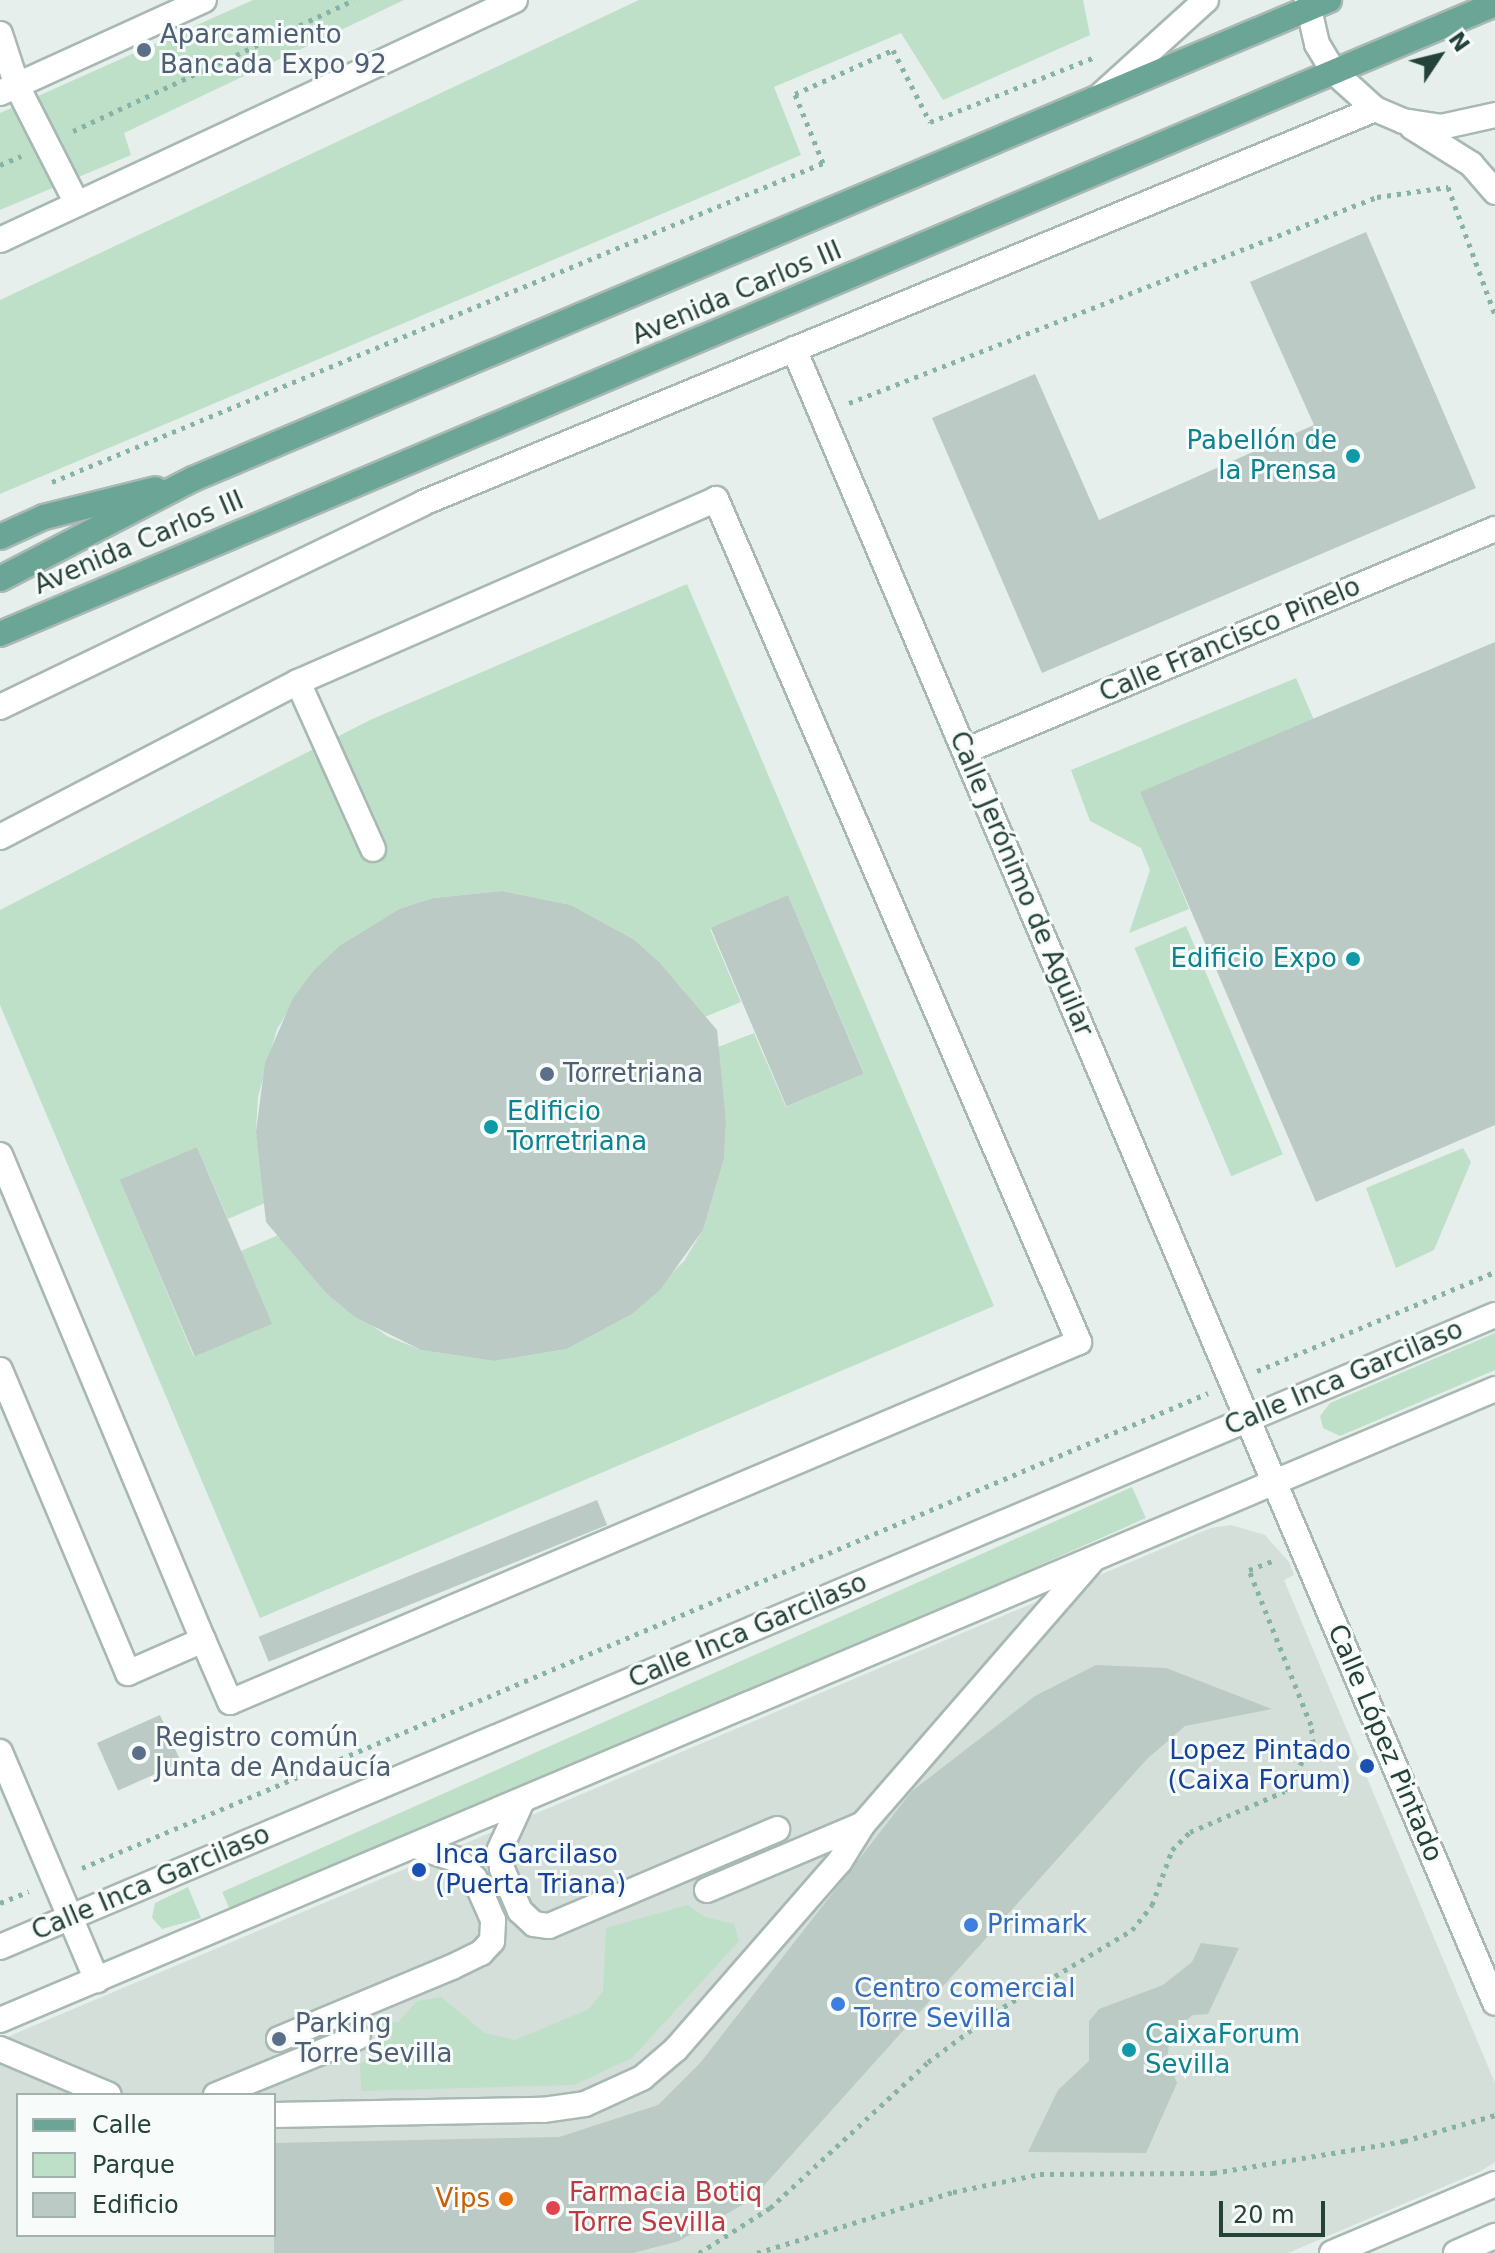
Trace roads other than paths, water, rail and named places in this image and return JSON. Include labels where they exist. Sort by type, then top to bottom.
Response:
[{"type":"main road","name":"Avenida Carlos III","points":[[0,579],[193,479],[1314,3]]},
{"type":"main road","name":"Avenida Carlos III","points":[[0,634],[70,601],[1495,4]]},
{"type":"main road","points":[[0,537],[44,517],[193,479]]},
{"type":"main road","points":[[0,643],[70,601]]},
{"type":"street","points":[[8,89],[204,0]]},
{"type":"street","points":[[0,240],[515,0]]},
{"type":"street","points":[[1102,94],[1206,0]]},
{"type":"street","points":[[1314,3],[1317,44],[1334,72],[1375,109],[1403,121],[1471,164],[1495,192]]},
{"type":"street","points":[[0,34],[8,89],[46,144],[77,204]]},
{"type":"street","points":[[0,707],[423,503],[1375,109]]},
{"type":"street","points":[[1403,121],[1441,127],[1495,115]]},
{"type":"street","name":"Calle Jerónimo de Aguilar","points":[[794,349],[1275,1482]]},
{"type":"street","points":[[0,837],[298,682],[716,499],[1079,1342],[230,1702],[0,1155]]},
{"type":"street","name":"Calle Francisco Pinelo","points":[[965,751],[1495,529]]},
{"type":"street","points":[[298,682],[373,849]]},
{"type":"street","name":"Calle Inca Garcilaso","points":[[0,1947],[1495,1315]]},
{"type":"street","points":[[3,1386],[128,1673],[203,1640]]},
{"type":"street","points":[[0,2020],[1495,1389]]},
{"type":"street","name":"Calle López Pintado","points":[[1275,1482],[1495,2003]]},
{"type":"street","points":[[276,2115],[543,2110],[611,2096],[676,2049],[840,1861],[863,1824],[1093,1559]]},
{"type":"street","points":[[0,1752],[97,1980]]},
{"type":"street","points":[[522,1801],[500,1849],[502,1869],[520,1911],[534,1924],[549,1926],[777,1829]]},
{"type":"street","points":[[707,1890],[863,1824]]},
{"type":"street","points":[[279,2039],[452,1967],[481,1953],[492,1941],[493,1920],[475,1879],[458,1860],[415,1846]]},
{"type":"street","points":[[221,2093],[358,2037]]},
{"type":"street","points":[[0,2049],[104,2093]]},
{"type":"street","points":[[1332,2253],[1495,2184]]},
{"type":"street","points":[[1456,2253],[1495,2236]]},
{"type":"place","name":"Aparcamiento Bancada Expo 92","points":[[144,50]]},
{"type":"place","name":"Pabellón de la Prensa","points":[[1353,456]]},
{"type":"place","name":"Edificio Expo","points":[[1353,959]]},
{"type":"place","name":"Torretriana","points":[[547,1074]]},
{"type":"place","name":"Edificio Torretriana","points":[[491,1127]]},
{"type":"place","name":"Registro común Junta de Andaucía","points":[[139,1753]]},
{"type":"place","name":"Lopez Pintado (Caixa Forum)","points":[[1367,1766]]},
{"type":"place","name":"Inca Garcilaso (Puerta Triana)","points":[[419,1870]]},
{"type":"place","name":"Primark","points":[[971,1925]]},
{"type":"place","name":"Centro comercial Torre Sevilla","points":[[838,2004]]},
{"type":"place","name":"Parking Torre Sevilla","points":[[279,2039]]},
{"type":"place","name":"CaixaForum Sevilla","points":[[1129,2050]]},
{"type":"place","name":"Vips","points":[[506,2199]]},
{"type":"place","name":"Farmacia Botiq Torre Sevilla","points":[[553,2208]]}]
